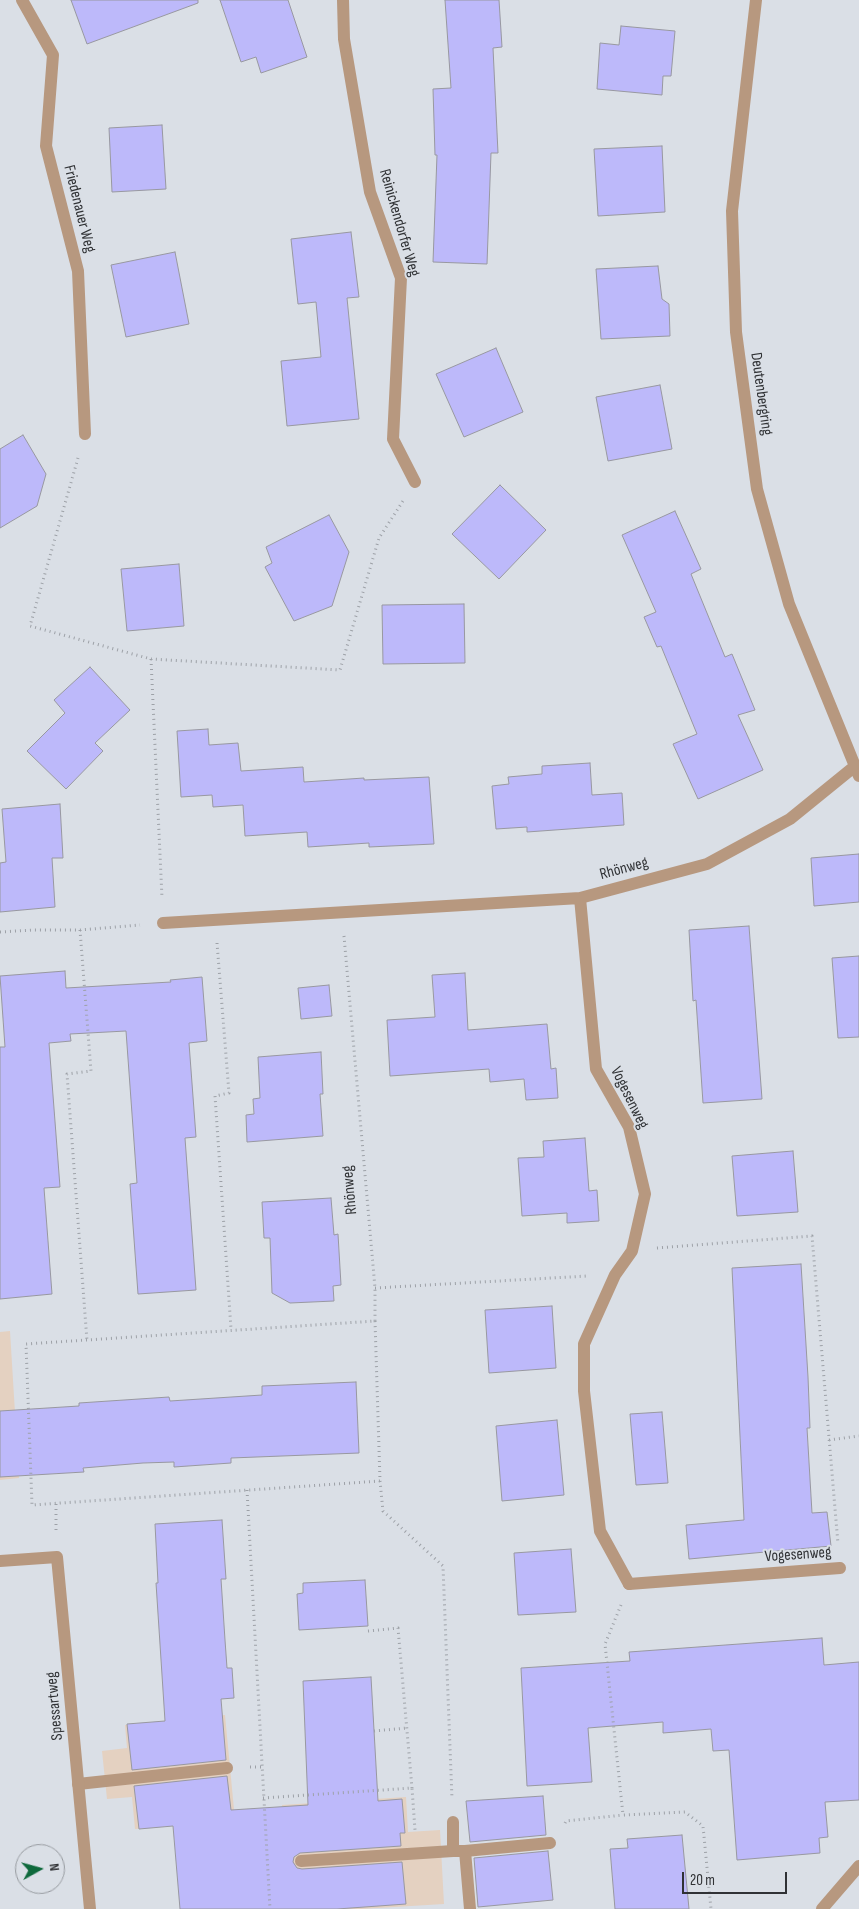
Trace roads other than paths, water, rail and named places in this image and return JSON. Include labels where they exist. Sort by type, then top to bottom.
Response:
[{"type":"street","name":"Friedenauer Weg","points":[[22,0],[53,56],[46,146],[78,272],[85,434]]},
{"type":"street","name":"Reinickendorfer Weg","points":[[343,0],[344,39],[370,192],[401,278],[393,439],[415,482]]},
{"type":"street","name":"Deutenbergring","points":[[756,0],[732,211],[736,332],[757,488],[778,566],[789,604],[857,772]]},
{"type":"street","name":"Rhönweg","points":[[163,923],[580,898],[708,864],[790,819],[857,772]]},
{"type":"street","name":"Vogesenweg","points":[[580,898],[596,1069],[628,1127],[645,1194],[632,1250],[615,1275],[584,1344],[584,1392],[600,1531],[629,1584],[840,1568]]},
{"type":"street","name":"Spessartweg","points":[[0,1561],[57,1557],[90,1909]]},
{"type":"street","points":[[78,1784],[227,1768]]},
{"type":"street","points":[[453,1822],[470,1909]]},
{"type":"street","points":[[301,1861],[550,1843]]},
{"type":"street","points":[[822,1909],[859,1866]]}]
